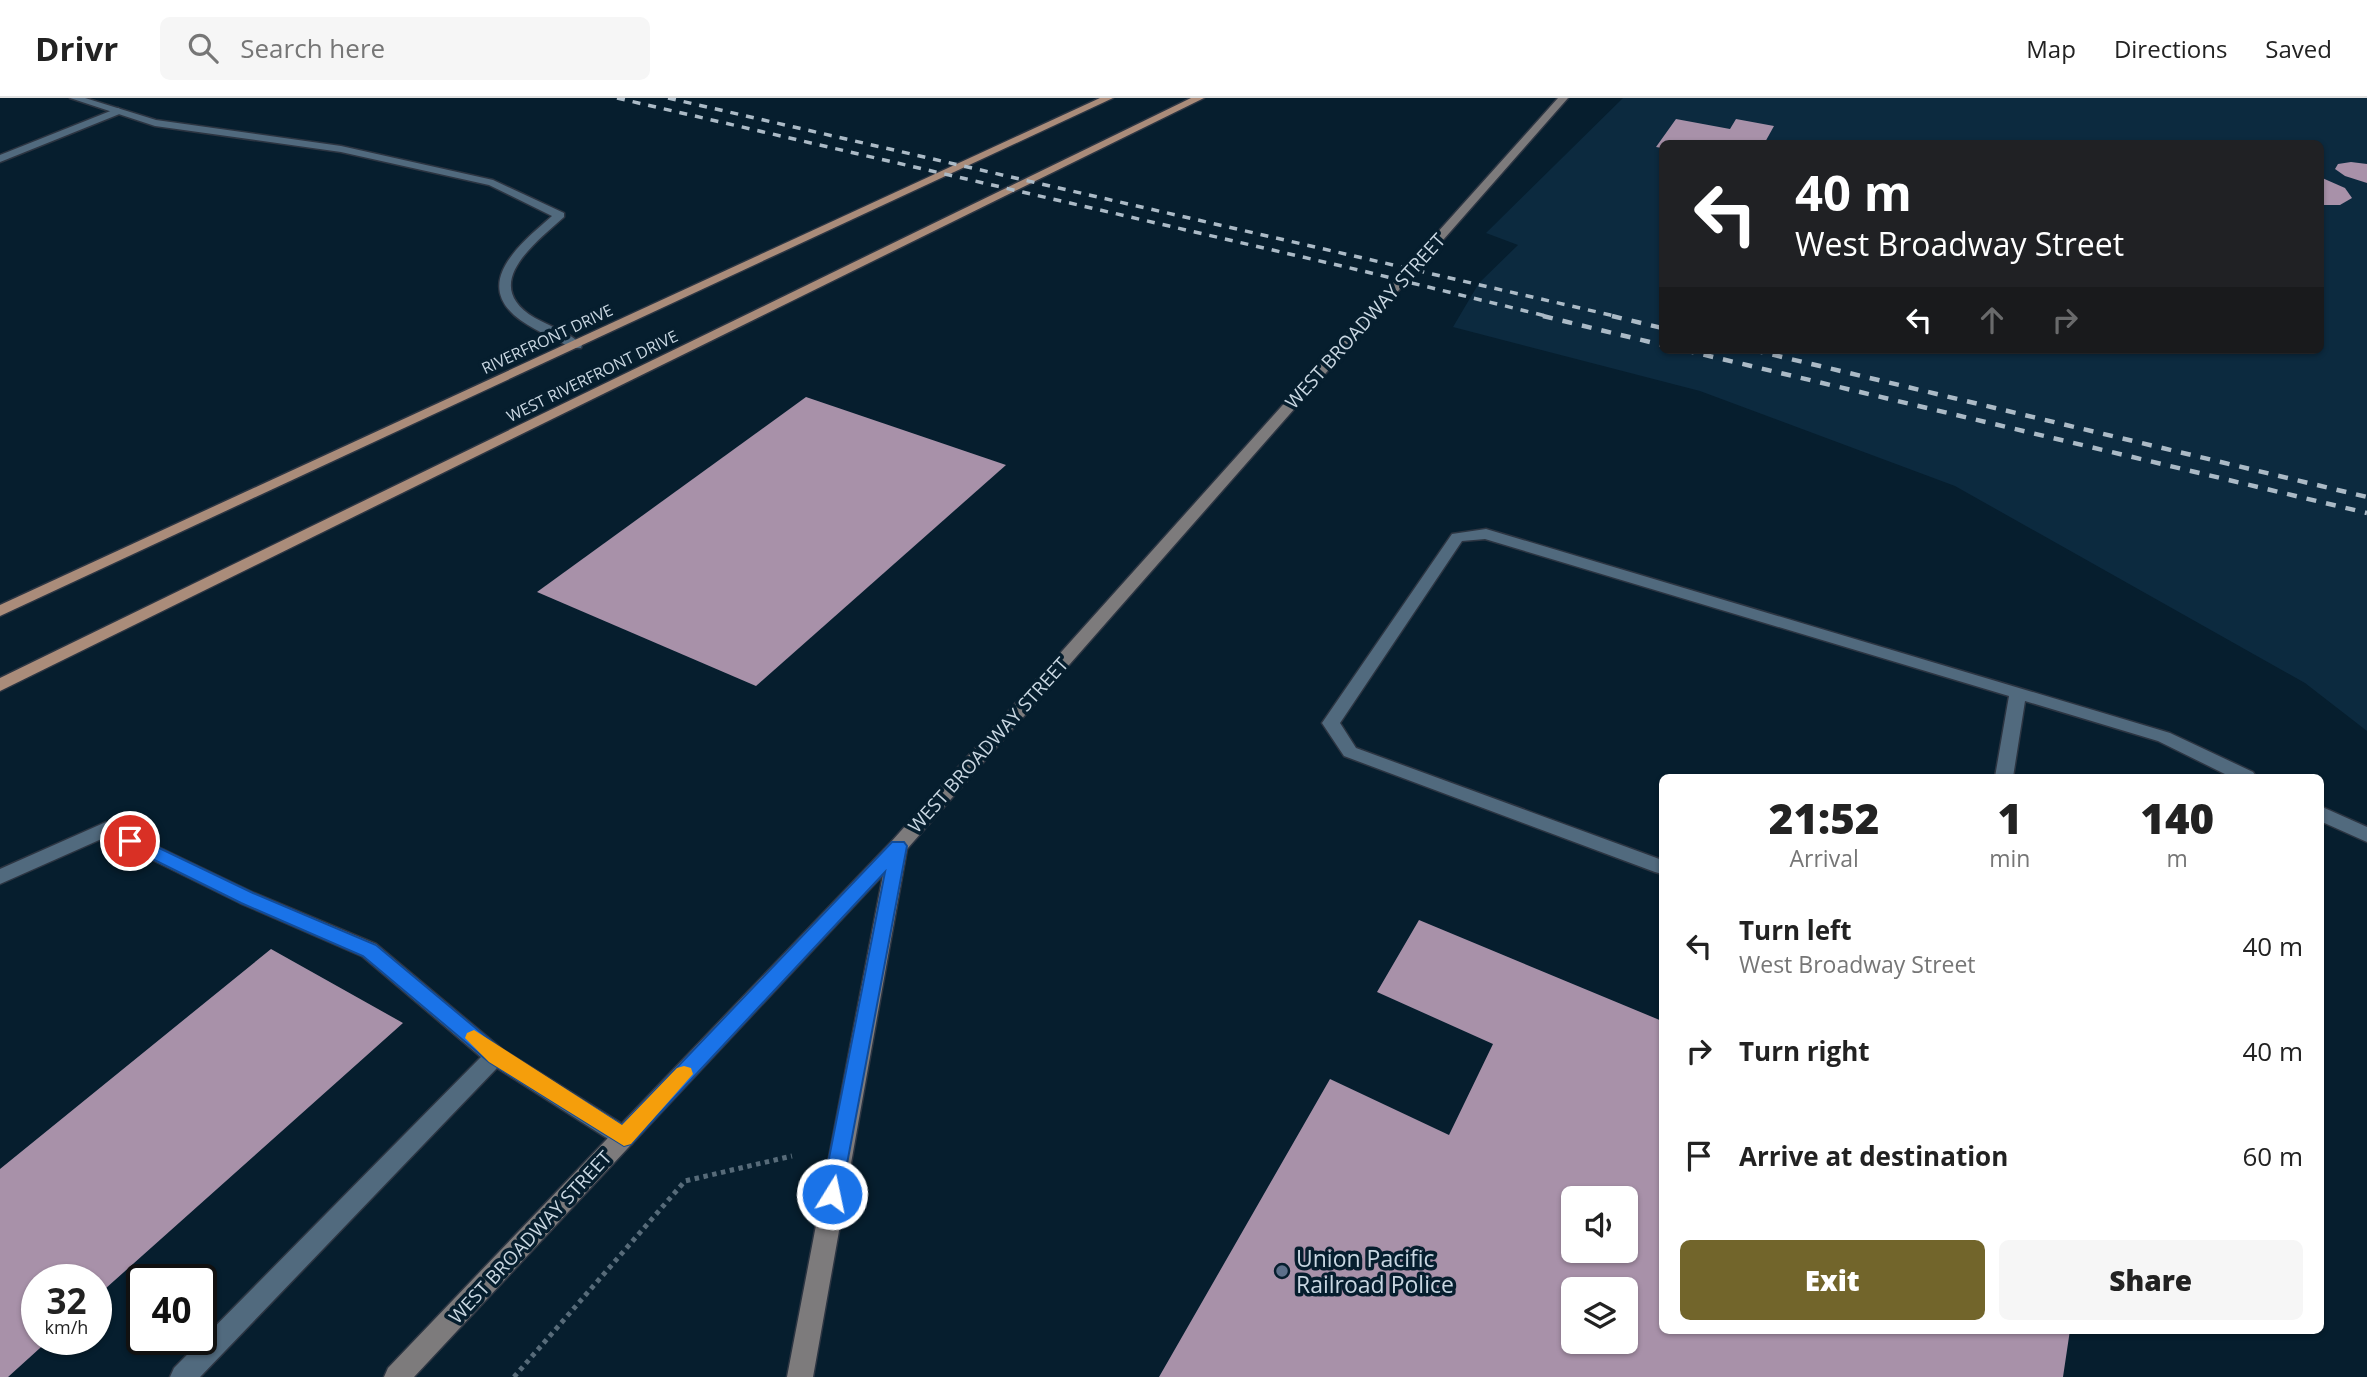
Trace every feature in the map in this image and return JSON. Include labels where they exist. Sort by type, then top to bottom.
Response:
[{"type":"main road","name":"RIVERFRONT DRIVE","points":[[0,611],[1108,98]]},
{"type":"main road","name":"WEST RIVERFRONT DRIVE","points":[[0,685],[1199,98]]},
{"type":"main road","name":"WEST BROADWAY STREET","points":[[397,1377],[898,846],[1563,98]]},
{"type":"main road","points":[[800,1377],[898,846]]},
{"type":"street","points":[[75,98],[155,123],[327,147],[493,183],[560,215],[514,258],[503,279],[506,297],[518,312],[576,345]]},
{"type":"street","points":[[0,159],[118,111]]},
{"type":"street","points":[[1659,866],[1350,752],[1331,723],[1457,537],[1486,534],[2164,737],[2241,774]]},
{"type":"street","points":[[2004,774],[2018,693]]},
{"type":"street","points":[[2324,815],[2367,835]]},
{"type":"street","points":[[0,877],[106,829],[247,898],[369,950],[495,1056],[624,1137]]},
{"type":"street","points":[[183,1377],[495,1056]]},
{"type":"path","points":[[514,1377],[685,1181],[842,1144]]},
{"type":"shaded area","points":[[1623,98],[2367,98],[2367,731],[2305,683],[1955,486],[1700,391],[1453,327],[1479,283],[1518,245],[1486,233]]},
{"type":"building","points":[[1676,119],[1730,129],[1736,119],[1774,126],[1766,140],[1661,140]]},
{"type":"building","points":[[2338,164],[2367,164],[2367,183],[2345,176],[2335,169]]},
{"type":"building","points":[[2324,179],[2345,188],[2352,198],[2340,205],[2324,205]]},
{"type":"building","points":[[806,397],[1006,465],[756,686],[537,592]]},
{"type":"building","points":[[1419,920],[1659,1020],[1659,1334],[2069,1334],[2063,1377],[1159,1377],[1330,1079],[1449,1135],[1493,1044],[1377,992]]},
{"type":"building","points":[[271,949],[403,1023],[133,1264],[126,1264],[126,1270],[112,1283],[112,1264],[21,1264],[21,1355],[32,1355],[8,1377],[0,1377],[0,1169]]},
{"type":"railway","points":[[617,98],[1550,317]]},
{"type":"railway","points":[[668,98],[1619,317]]},
{"type":"railway","points":[[1543,316],[1659,344]]},
{"type":"railway","points":[[1612,316],[1659,327]]},
{"type":"railway","points":[[1701,354],[2367,513]]},
{"type":"railway","points":[[1770,354],[2367,497]]},
{"type":"slow traffic","points":[[474,1038],[495,1056],[624,1137],[684,1074]]},
{"type":"place","name":"Union Pacific Railroad Police","points":[[1282,1271]]},
{"type":"route","points":[[130,841],[247,898],[369,950],[495,1056],[624,1137],[898,846],[832,1194]]}]
